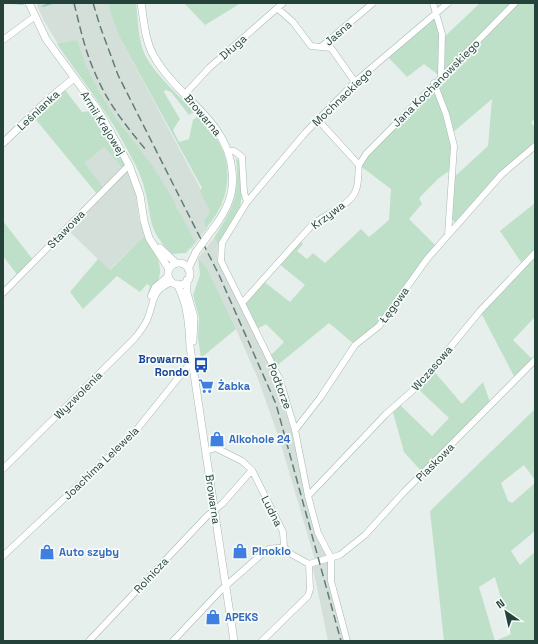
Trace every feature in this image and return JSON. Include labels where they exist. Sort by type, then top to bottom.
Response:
[{"type":"street","name":"Armii Krajowej","points":[[29,3],[34,17],[56,54],[98,110],[129,165],[136,181],[149,238],[172,278]]},
{"type":"street","name":"Browarna","points":[[141,3],[147,40],[154,57],[216,128],[228,151],[233,176],[231,193],[227,207],[196,252],[183,266],[189,275],[187,280],[187,293],[194,317],[193,361]]},
{"type":"street","name":"Długa","points":[[185,94],[209,68],[283,3]]},
{"type":"street","name":"Jasna","points":[[322,47],[373,3]]},
{"type":"street","points":[[433,3],[437,14],[443,50],[441,76]]},
{"type":"street","name":"Mochnackiego","points":[[247,202],[318,120],[355,82],[437,14],[448,3]]},
{"type":"street","name":"Jana Kochanowskiego","points":[[358,165],[366,154],[434,83],[515,3]]},
{"type":"street","points":[[277,8],[293,22],[311,46],[331,48],[355,82]]},
{"type":"street","points":[[3,40],[34,17]]},
{"type":"street","name":"Leśnianka","points":[[3,142],[50,98],[74,78]]},
{"type":"street","points":[[434,83],[446,114],[454,146],[448,235]]},
{"type":"street","points":[[318,120],[358,165]]},
{"type":"street","name":"Łęgowa","points":[[295,430],[320,398],[355,345],[379,326],[427,259],[502,174],[535,146]]},
{"type":"street","points":[[228,151],[234,151],[242,157],[244,192],[247,202]]},
{"type":"street","name":"Stawowa","points":[[3,293],[129,165]]},
{"type":"street","name":"Krzywa","points":[[242,303],[318,220],[334,212],[355,193],[358,183],[358,165]]},
{"type":"street","name":"Podtorze","points":[[247,202],[222,243],[220,254],[223,266],[280,380],[295,430],[308,496],[318,533],[331,558],[331,582],[347,641]]},
{"type":"street","name":"Armii Krajowej","points":[[147,231],[160,248],[183,266]]},
{"type":"street","name":"Wczasowa","points":[[308,496],[386,414],[420,384],[480,310],[535,253]]},
{"type":"street","points":[[172,278],[183,266]]},
{"type":"street","points":[[172,278],[187,280]]},
{"type":"street","name":"Browarna","points":[[172,278],[184,299],[188,318],[190,347],[234,641]]},
{"type":"street","name":"Wyzwolenia","points":[[3,469],[134,339],[148,318],[149,304],[153,290],[172,278]]},
{"type":"street","name":"Piaskowa","points":[[331,558],[340,555],[365,535],[398,498],[535,360]]},
{"type":"street","name":"Joachima Lelewela","points":[[3,556],[121,446],[149,415],[193,361]]},
{"type":"street","name":"Ludna","points":[[206,451],[216,448],[242,461],[252,470],[283,532],[284,547]]},
{"type":"street","points":[[215,510],[252,470]]},
{"type":"street","name":"Rolnicza","points":[[89,641],[193,530],[215,510]]},
{"type":"street","points":[[173,641],[226,587],[269,549],[284,547],[291,554],[309,564],[331,558]]},
{"type":"street","points":[[262,641],[308,596],[310,589],[309,564]]},
{"type":"shaded area","points":[[36,3],[109,3],[111,15],[119,36],[213,212],[205,222],[208,227],[191,249],[156,183],[60,47],[44,21]]},
{"type":"shaded area","points":[[104,147],[122,168],[103,187],[85,163]]},
{"type":"shaded area","points":[[125,166],[130,176],[136,196],[139,219],[144,236],[109,270],[66,228]]},
{"type":"shaded area","points":[[214,238],[218,245],[217,260],[273,371],[292,433],[306,497],[317,537],[327,557],[329,565],[329,586],[344,641],[328,641],[313,568],[315,560],[280,441],[258,379],[236,329],[207,268],[198,258]]},
{"type":"green space","points":[[109,3],[136,3],[140,36],[145,55],[161,78],[194,112],[189,115],[171,92],[165,90],[164,92],[180,119],[173,130],[179,142],[189,139],[193,120],[198,116],[214,134],[223,152],[226,163],[227,186],[220,209],[206,228],[204,221],[210,212],[200,191],[202,188],[119,36],[111,15]]},
{"type":"green space","points":[[184,3],[241,3],[205,25]]},
{"type":"green space","points":[[480,3],[535,3],[535,119],[531,122],[535,128],[535,143],[457,225],[450,216],[452,179],[488,146],[492,99],[451,134],[453,168],[439,178],[419,198],[422,204],[409,219],[437,247],[379,326],[355,345],[329,323],[274,368],[269,357],[284,342],[266,324],[255,330],[242,303],[262,280],[290,302],[305,285],[278,263],[299,240],[303,244],[297,251],[307,259],[313,253],[325,263],[361,229],[369,237],[389,220],[391,189],[359,165],[441,77],[424,64],[407,77],[387,56],[436,12],[442,39]]},
{"type":"green space","points":[[77,40],[86,66],[101,95],[117,120],[152,165],[176,204],[175,206],[182,216],[195,242],[186,253],[172,254],[158,238],[152,225],[144,185],[138,169],[120,135],[57,44]]},
{"type":"green space","points":[[63,87],[82,112],[98,110],[129,165],[122,168],[104,147],[85,163],[103,187],[97,194],[32,115]]},
{"type":"green space","points":[[236,158],[239,161],[242,194],[240,207],[218,245],[214,238],[226,218],[234,201],[236,192]]},
{"type":"green space","points":[[535,203],[535,317],[513,340],[534,361],[516,380],[480,311],[523,265],[500,231]]},
{"type":"green space","points":[[3,221],[34,261],[19,277],[3,256]]},
{"type":"green space","points":[[144,236],[158,259],[160,266],[158,280],[147,297],[150,286],[147,284],[140,292],[117,276],[83,309],[70,292],[98,259],[110,270]]},
{"type":"green space","points":[[198,258],[207,268],[236,329],[201,358],[198,338],[199,317],[193,295],[200,275]]},
{"type":"green space","points":[[432,369],[462,404],[483,382],[491,405],[423,473],[404,452],[392,409],[398,403],[432,436],[449,418],[416,387]]},
{"type":"green space","points":[[535,409],[535,480],[524,465],[501,483],[508,501],[512,503],[535,483],[535,531],[511,551],[520,565],[535,552],[535,641],[495,641],[444,641],[430,511]],"holes":[[[495,577],[511,634],[495,641],[479,587]]]},
{"type":"waterway","points":[[8,3],[23,4]]},
{"type":"waterway","points":[[43,6],[53,3]]},
{"type":"railway","points":[[74,3],[91,65],[100,84],[105,94],[131,132],[146,150]]},
{"type":"railway","points":[[93,3],[118,75],[219,275],[276,404],[341,641]]},
{"type":"place","name":"Browarna Rondo","points":[[201,365]]},
{"type":"place","name":"Żabka","points":[[206,386]]},
{"type":"place","name":"Alkohole 24","points":[[217,439]]},
{"type":"place","name":"Pinokio","points":[[240,551]]},
{"type":"place","name":"Auto szyby","points":[[47,552]]},
{"type":"place","name":"APEKS","points":[[213,617]]}]
